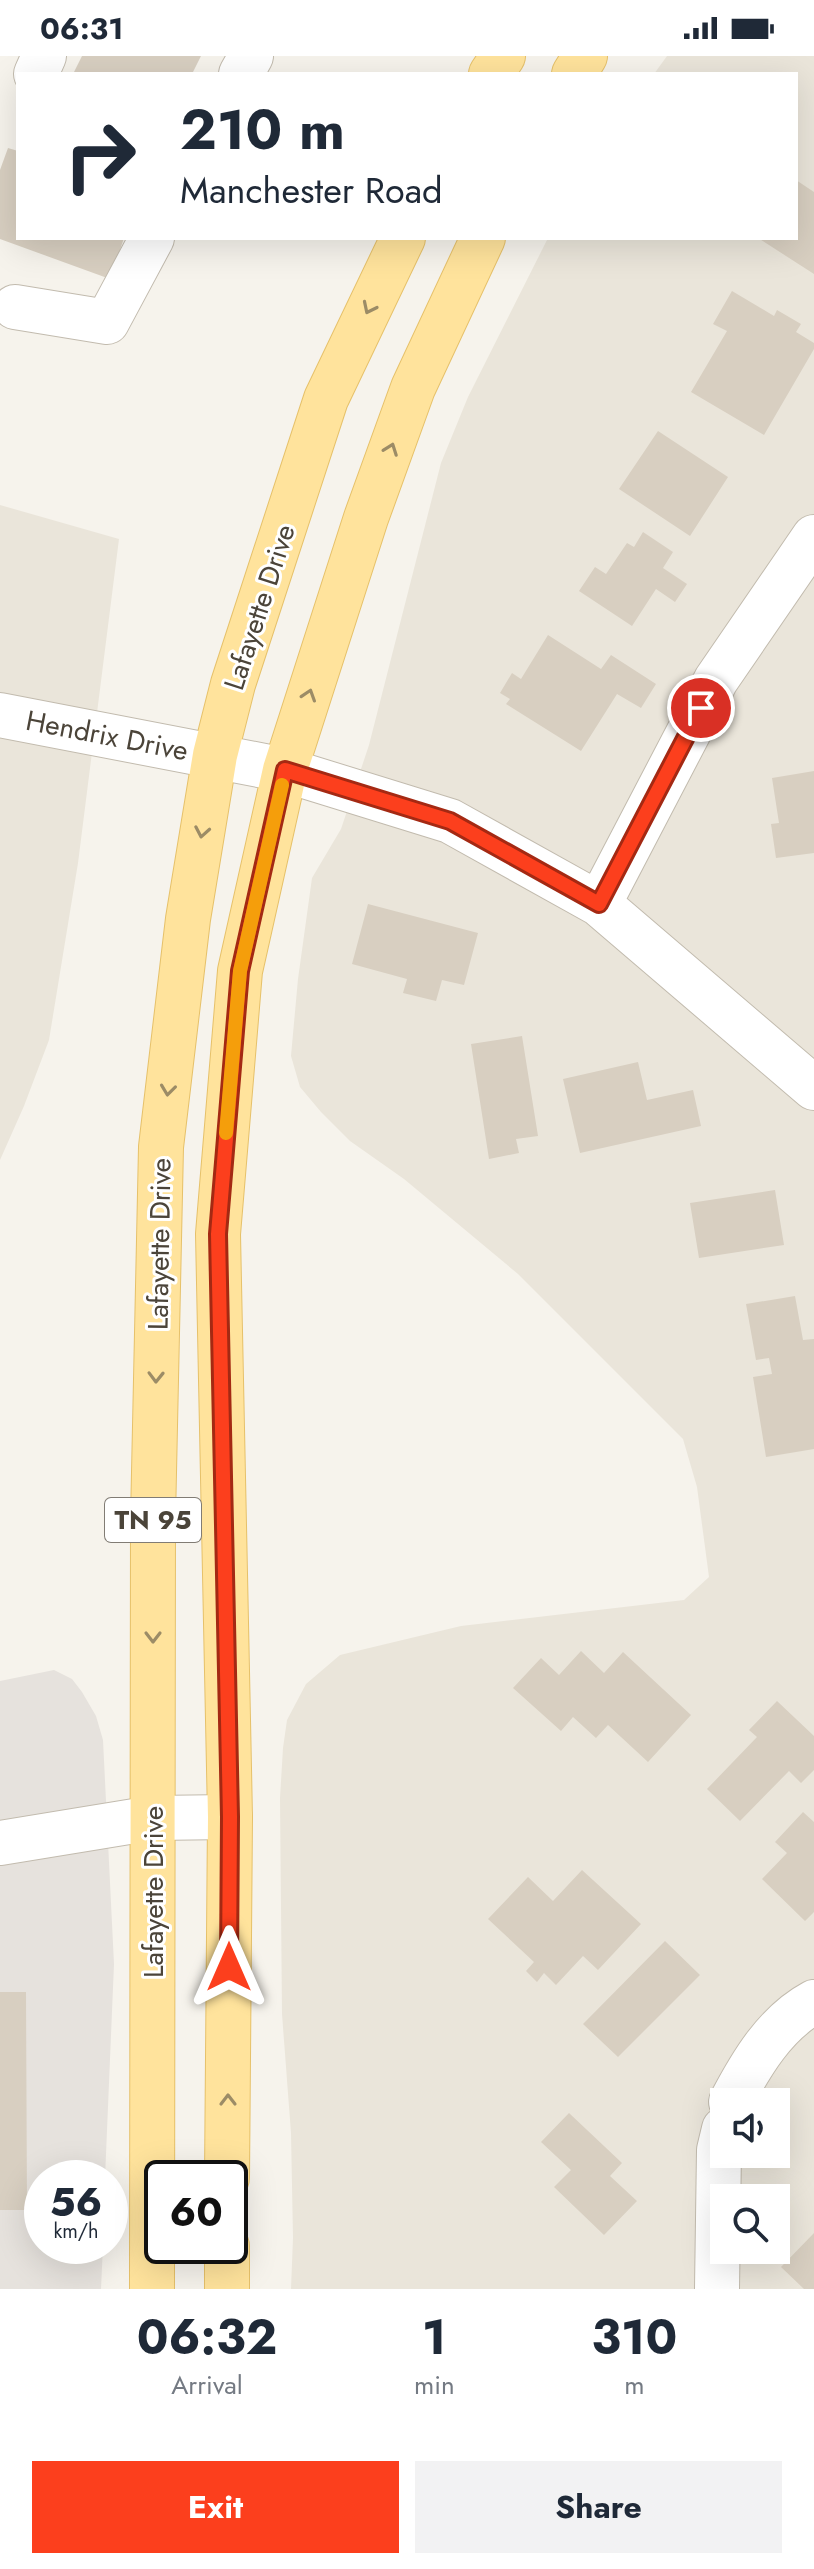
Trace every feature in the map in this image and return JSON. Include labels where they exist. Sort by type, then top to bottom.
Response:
[{"type":"main road","name":"Lafayette Drive","points":[[152,2289],[153,1519],[161,1147],[188,919],[215,755],[233,684],[326,399],[402,240]]},
{"type":"main road","points":[[285,770],[366,518],[413,388],[482,240]]},
{"type":"main road","name":"TN 95","points":[[227,2160],[230,1817],[218,1234],[240,971],[285,770]]},
{"type":"main road","points":[[227,2264],[227,2289]]},
{"type":"street","points":[[15,307],[107,322],[151,240]]},
{"type":"street","points":[[599,904],[716,680],[814,537]]},
{"type":"street","name":"Hendrix Drive","points":[[1,718],[285,770],[450,821],[599,904],[814,1088]]},
{"type":"street","points":[[0,1843],[153,1818],[230,1817]]},
{"type":"street","points":[[739,2088],[758,2055],[795,2012],[814,2002]]},
{"type":"street","points":[[717,2289],[719,2168]]},
{"type":"shaded area","points":[[667,56],[814,56],[814,2289],[291,2289],[291,2133],[282,2014],[280,1798],[287,1720],[306,1684],[340,1655],[461,1626],[684,1600],[709,1577],[697,1487],[683,1439],[518,1274],[404,1179],[350,1141],[300,1087],[291,1056],[312,878],[341,829],[369,745],[441,463],[468,397],[547,240],[798,240],[798,72],[655,72]]},
{"type":"shaded area","points":[[0,505],[119,539],[78,863],[49,1040],[0,1160]]},
{"type":"shaded area","points":[[54,1670],[72,1679],[96,1716],[103,1740],[114,1964],[106,2160],[24,2160],[24,2264],[102,2264],[101,2289],[0,2289],[0,1681]]},
{"type":"building","points":[[82,56],[201,56],[193,72],[74,72]]},
{"type":"building","points":[[8,148],[16,150],[16,240],[123,240],[110,279],[0,239],[0,170]]},
{"type":"building","points":[[798,181],[814,192],[814,274],[761,240],[798,240]]},
{"type":"building","points":[[732,291],[774,316],[777,310],[801,324],[796,332],[814,343],[814,349],[764,435],[691,392],[727,331],[713,324]]},
{"type":"building","points":[[658,431],[728,477],[690,536],[619,489]]},
{"type":"building","points":[[643,532],[673,552],[663,568],[687,584],[675,602],[656,589],[632,626],[579,591],[595,567],[606,574],[627,543],[634,547]]},
{"type":"building","points":[[548,635],[601,669],[611,655],[656,684],[641,708],[617,694],[581,751],[506,704],[510,699],[500,693],[512,673],[521,679]]},
{"type":"building","points":[[814,771],[814,853],[776,858],[771,824],[779,823],[772,778]]},
{"type":"building","points":[[368,904],[478,933],[464,985],[442,980],[436,1001],[403,993],[407,979],[352,964]]},
{"type":"building","points":[[522,1036],[538,1136],[516,1139],[519,1153],[489,1159],[471,1044]]},
{"type":"building","points":[[638,1062],[647,1100],[693,1090],[701,1126],[580,1153],[563,1079]]},
{"type":"building","points":[[775,1190],[784,1245],[699,1258],[690,1203]]},
{"type":"building","points":[[795,1296],[803,1340],[814,1339],[814,1449],[766,1457],[753,1377],[772,1374],[769,1358],[756,1360],[746,1304]]},
{"type":"building","points":[[581,1651],[604,1673],[623,1652],[691,1715],[648,1762],[608,1725],[596,1738],[573,1717],[561,1731],[513,1688],[541,1658],[559,1675]]},
{"type":"building","points":[[777,1701],[814,1736],[814,1770],[801,1783],[789,1771],[740,1821],[707,1789],[757,1737],[749,1730]]},
{"type":"building","points":[[803,1812],[814,1822],[814,1912],[805,1921],[762,1879],[787,1853],[775,1842]]},
{"type":"building","points":[[582,1870],[641,1924],[598,1970],[583,1956],[556,1985],[544,1973],[537,1982],[526,1971],[534,1962],[488,1919],[528,1877],[553,1901]]},
{"type":"building","points":[[665,1941],[700,1975],[618,2057],[583,2024]]},
{"type":"building","points":[[0,1992],[26,1992],[24,2210],[0,2210]]},
{"type":"building","points":[[569,2113],[622,2163],[610,2176],[637,2201],[604,2235],[554,2187],[571,2170],[541,2142]]},
{"type":"building","points":[[814,2233],[814,2289],[804,2289],[781,2267],[790,2264],[790,2258]]},
{"type":"slow traffic","points":[[226,1133],[240,971],[282,785]]},
{"type":"route","points":[[229,1967],[230,1817],[218,1234],[240,971],[285,770],[450,821],[599,904],[701,708]]}]
